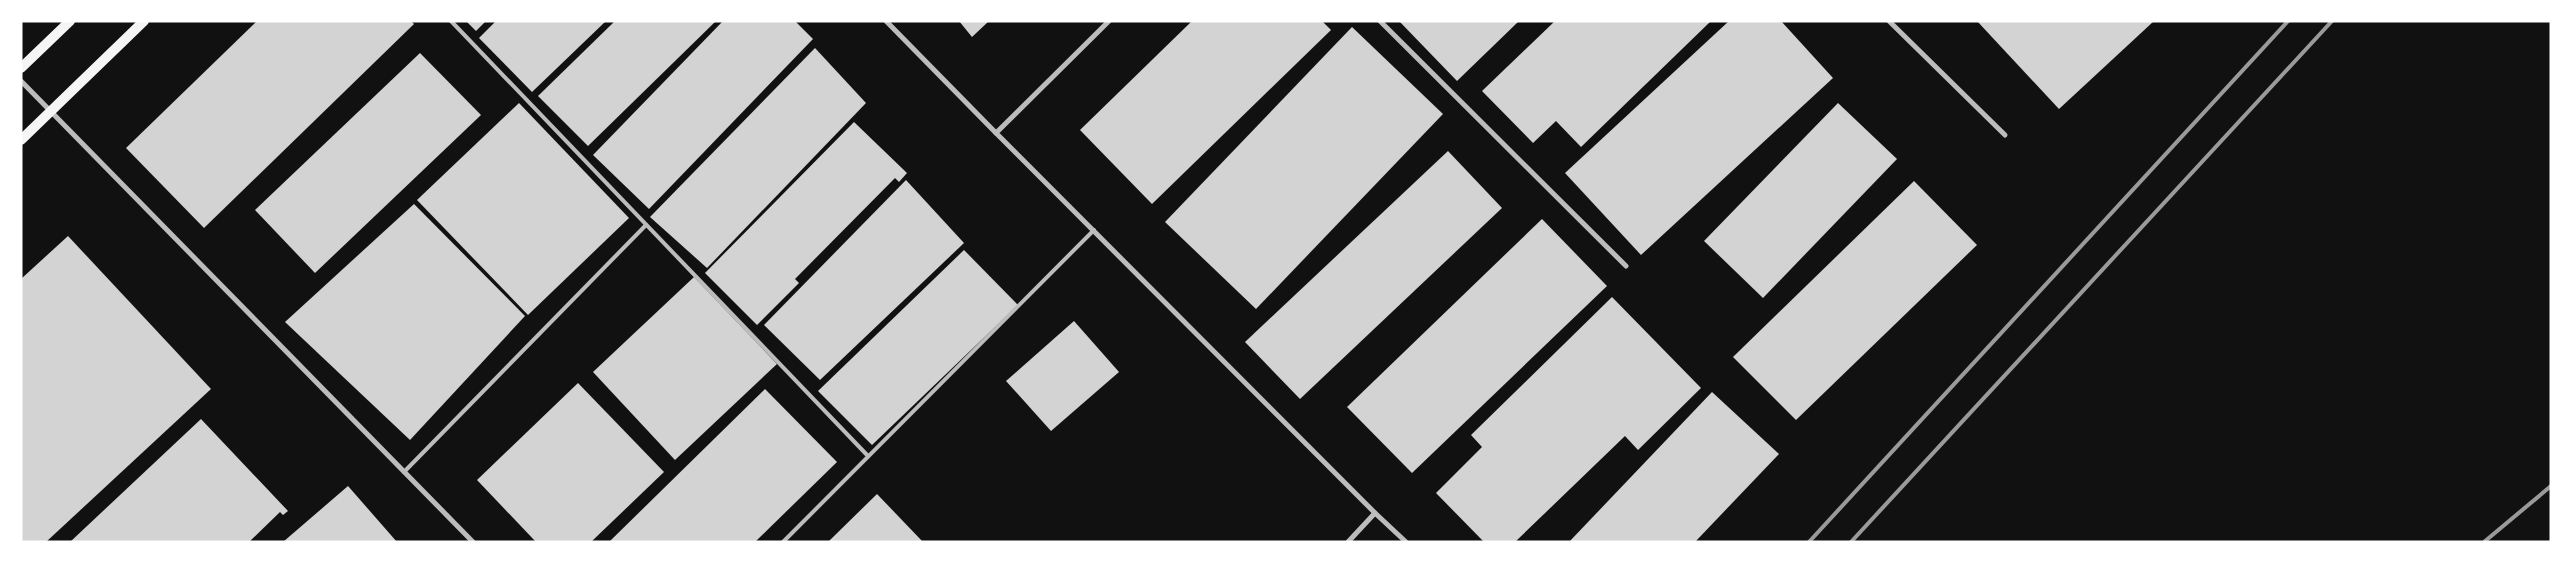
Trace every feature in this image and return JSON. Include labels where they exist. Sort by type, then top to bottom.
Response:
[{"type":"main road","points":[[21,68],[70,21]]},
{"type":"main road","points":[[21,140],[144,21]]},
{"type":"street","points":[[886,21],[1406,542]]},
{"type":"street","points":[[996,133],[1109,21]]},
{"type":"street","points":[[1380,21],[1626,266]]},
{"type":"street","points":[[1889,21],[2005,135]]},
{"type":"street","points":[[21,81],[473,542]]},
{"type":"street","points":[[1348,542],[1375,513]]},
{"type":"lane","points":[[451,21],[868,456]]},
{"type":"lane","points":[[404,472],[646,225]]},
{"type":"lane","points":[[783,542],[1094,230]]},
{"type":"building","points":[[257,21],[411,21],[414,24],[204,228],[126,148]]},
{"type":"building","points":[[466,21],[486,21],[476,31]]},
{"type":"building","points":[[496,21],[606,21],[532,92],[479,38]]},
{"type":"building","points":[[615,21],[716,21],[588,146],[538,96]]},
{"type":"building","points":[[723,21],[795,21],[813,39],[649,209],[593,155]]},
{"type":"building","points":[[959,21],[989,21],[972,37]]},
{"type":"building","points":[[1192,21],[1322,21],[1331,30],[1152,204],[1080,130]]},
{"type":"building","points":[[1399,21],[1519,21],[1457,81]]},
{"type":"building","points":[[1555,21],[1711,21],[1581,147],[1556,121],[1533,143],[1482,91]]},
{"type":"building","points":[[1729,21],[1781,21],[1833,78],[1641,255],[1565,173]]},
{"type":"building","points":[[1977,21],[2154,21],[2059,109]]},
{"type":"building","points":[[1352,27],[1443,114],[1256,309],[1165,222]]},
{"type":"building","points":[[815,48],[866,103],[707,268],[650,217]]},
{"type":"building","points":[[420,53],[481,115],[315,273],[255,210]]},
{"type":"building","points":[[519,103],[629,218],[528,315],[417,200]]},
{"type":"building","points":[[1838,103],[1897,159],[1763,298],[1704,241]]},
{"type":"building","points":[[854,122],[907,173],[899,182],[895,178],[795,279],[799,283],[757,325],[705,273]]},
{"type":"building","points":[[1448,151],[1502,208],[1300,399],[1245,342]]},
{"type":"building","points":[[906,180],[964,243],[820,380],[764,325]]},
{"type":"building","points":[[1914,181],[1977,245],[1796,420],[1733,357]]},
{"type":"building","points":[[414,204],[525,316],[410,440],[285,322]]},
{"type":"building","points":[[1542,219],[1607,286],[1412,473],[1347,407]]},
{"type":"building","points":[[68,236],[211,389],[46,542],[21,542],[21,279]]},
{"type":"building","points":[[964,250],[1018,305],[872,445],[818,391]]},
{"type":"building","points":[[694,277],[777,364],[675,460],[593,372]]},
{"type":"building","points":[[1612,297],[1701,388],[1638,450],[1625,436],[1515,542],[1484,542],[1436,493],[1482,447],[1471,435]]},
{"type":"building","points":[[1074,321],[1119,372],[1051,431],[1006,381]]},
{"type":"building","points":[[578,383],[664,472],[591,542],[536,542],[477,480]]},
{"type":"building","points":[[765,389],[837,462],[755,542],[609,542]]},
{"type":"building","points":[[1712,392],[1779,454],[1695,542],[1569,542]]},
{"type":"building","points":[[201,419],[288,511],[283,515],[280,512],[249,542],[70,542]]},
{"type":"building","points":[[348,486],[397,542],[283,542]]},
{"type":"building","points":[[877,494],[923,542],[828,542]]},
{"type":"railway","points":[[1809,542],[2288,21]]},
{"type":"railway","points":[[1851,542],[2332,21]]},
{"type":"railway","points":[[2484,542],[2551,486]]}]
